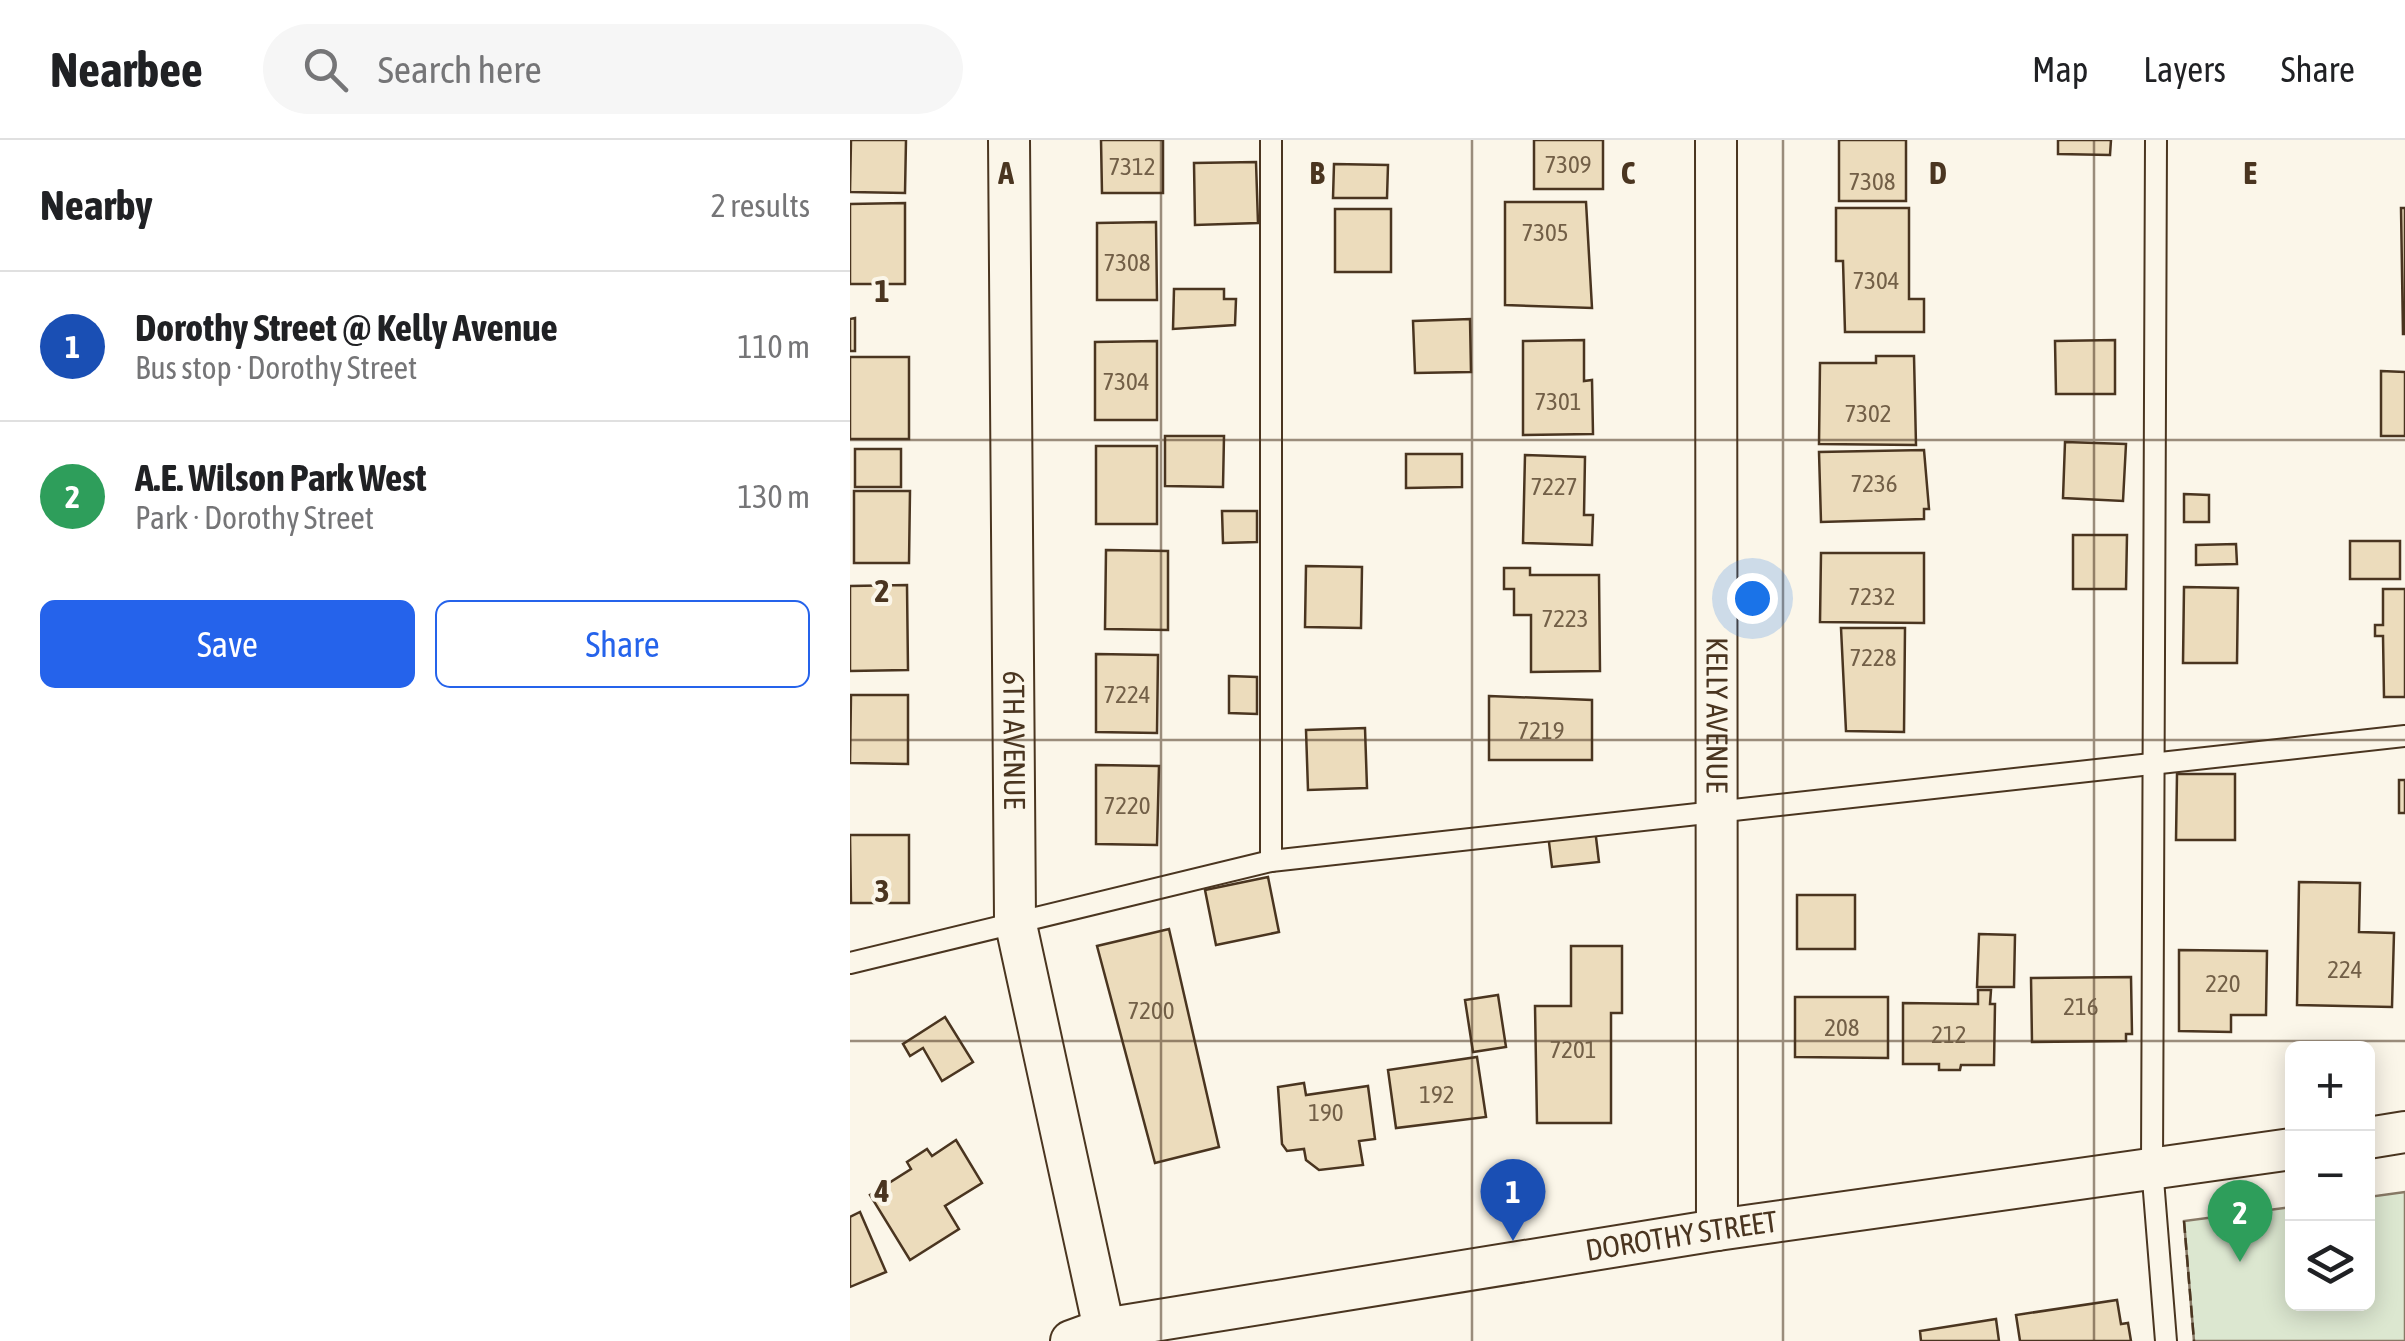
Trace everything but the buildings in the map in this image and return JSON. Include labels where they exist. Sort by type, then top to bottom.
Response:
[{"type":"street","name":"6TH AVENUE","points":[[1009,140],[1015,920],[1112,1334]]},
{"type":"street","name":"KELLY AVENUE","points":[[1716,140],[1717,1230]]},
{"type":"street","points":[[2375,1137],[2405,1132]]},
{"type":"street","name":"DOROTHY STREET","points":[[1112,1334],[1717,1230],[2285,1150]]},
{"type":"lane","points":[[1272,140],[1272,861]]},
{"type":"lane","points":[[2156,140],[2152,1167],[2166,1341]]},
{"type":"lane","points":[[850,963],[1015,920],[1272,861],[2405,736]]},
{"type":"green space","points":[[2405,1192],[2405,1341],[2194,1341],[2184,1221],[2285,1208],[2285,1311],[2375,1311],[2375,1196]]},
{"type":"fence","points":[[2184,1221],[2194,1341]]},
{"type":"place","name":"Dorothy Street @ Kelly Avenue","points":[[1513,1241]]},
{"type":"place","name":"A.E. Wilson Park West","points":[[2240,1262]]}]
